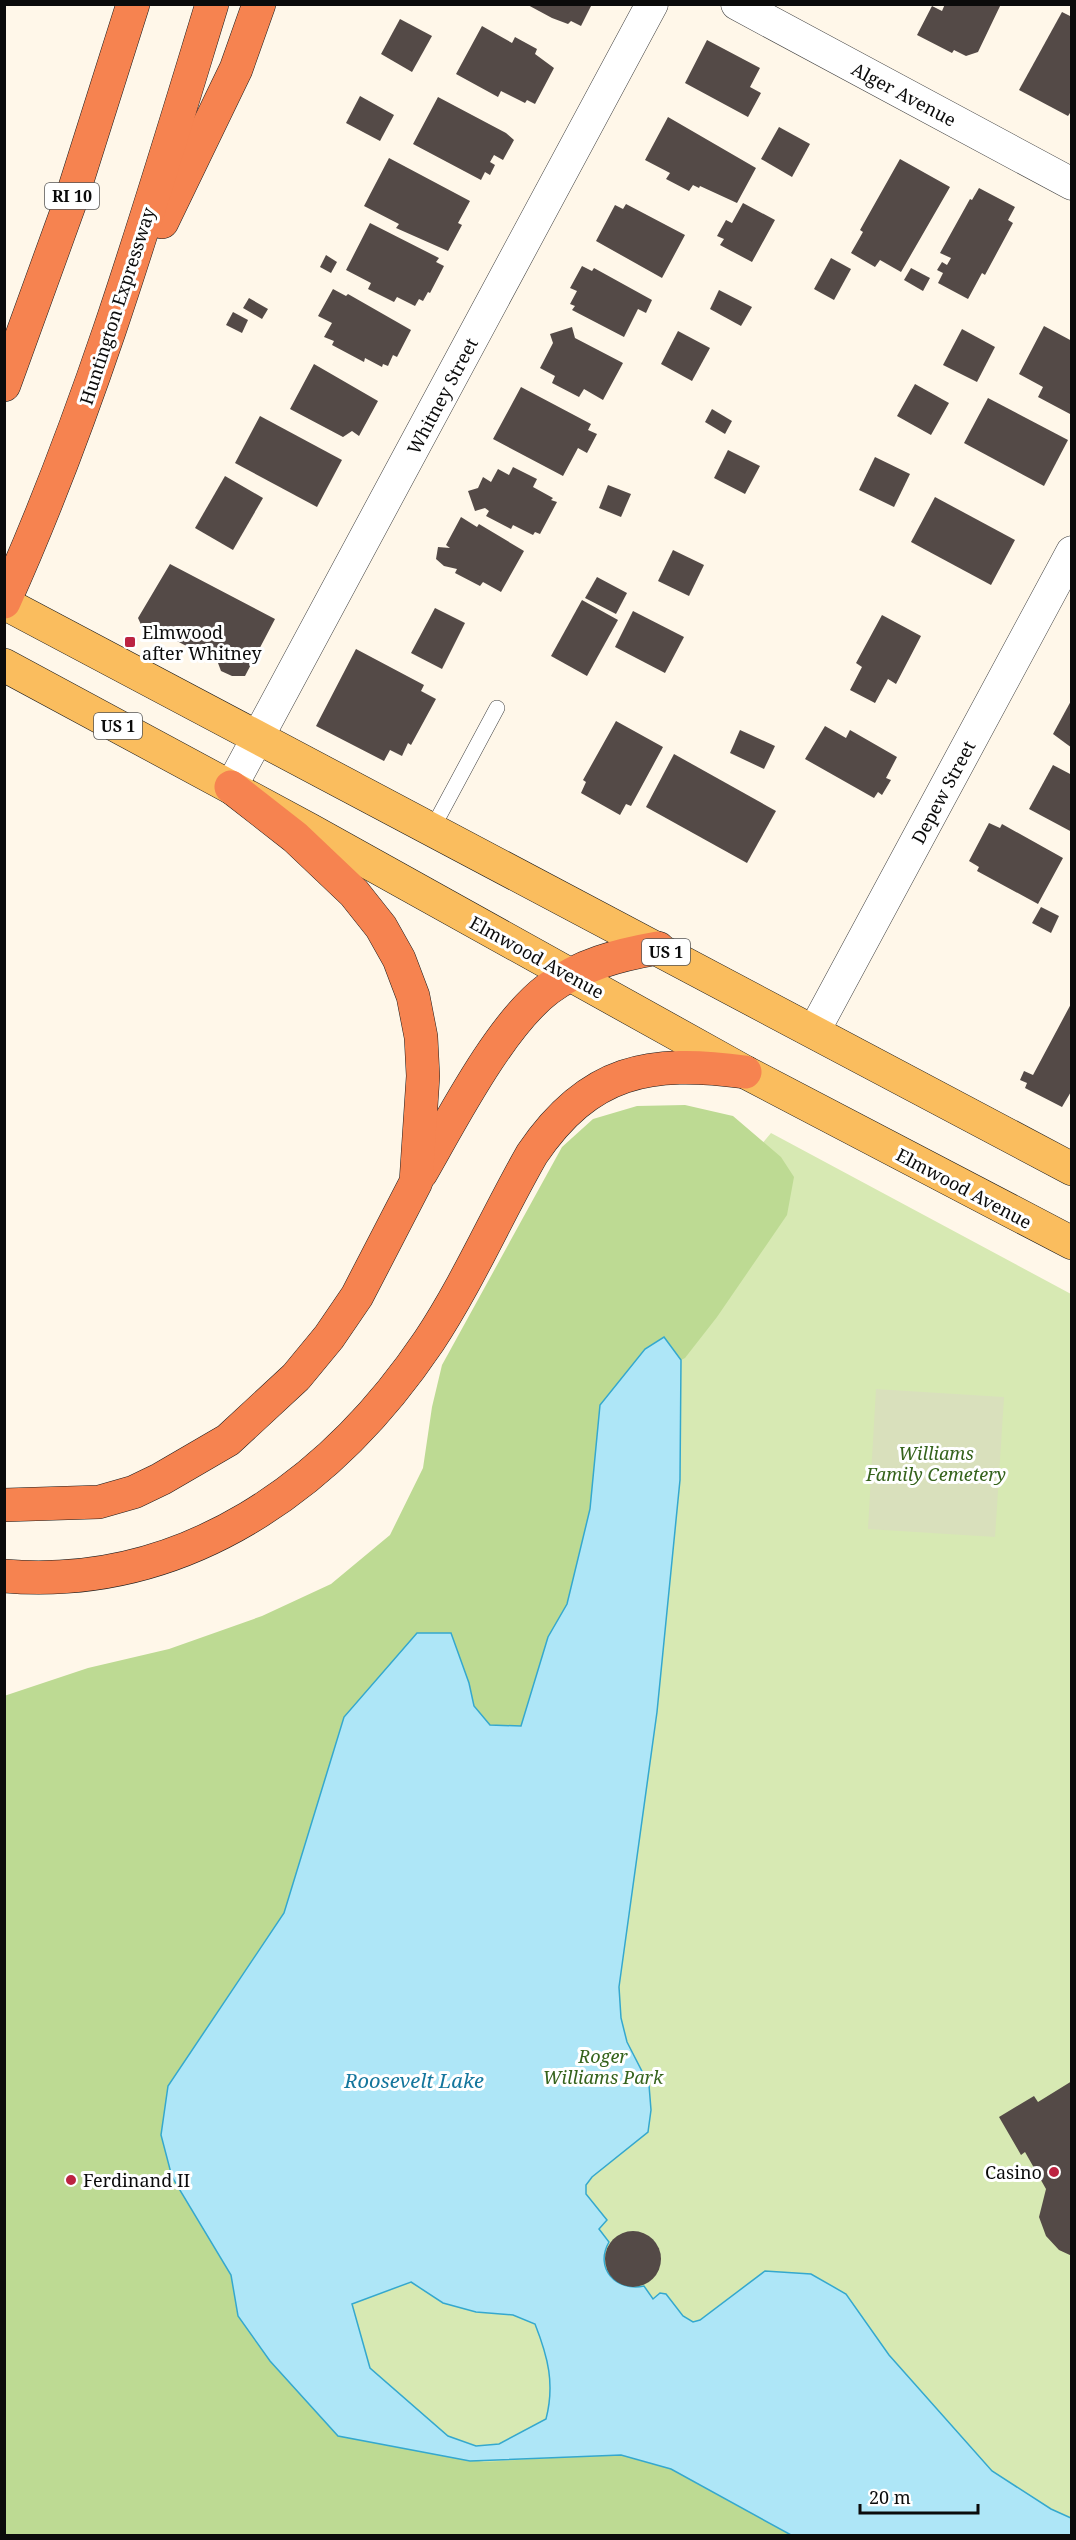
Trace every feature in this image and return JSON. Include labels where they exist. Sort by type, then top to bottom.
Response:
[{"type":"highway","name":"RI 10","points":[[4,385],[71,200],[133,4]]},
{"type":"highway","name":"Huntington Expressway","points":[[4,602],[47,504],[114,321],[212,4]]},
{"type":"highway","points":[[114,321],[236,69],[260,4]]},
{"type":"highway","points":[[231,787],[303,844],[354,893],[381,927],[399,959],[413,996],[421,1037],[423,1076],[416,1182]]},
{"type":"highway","points":[[4,1505],[99,1502],[134,1492],[228,1440],[296,1377],[329,1337],[357,1296],[416,1182],[459,1107],[516,1022],[547,990],[569,976],[608,959],[658,948]]},
{"type":"highway","points":[[4,1576],[67,1575],[139,1563],[178,1551],[219,1533],[292,1490],[357,1434],[408,1371],[430,1338],[532,1154],[550,1127],[572,1106],[596,1089],[621,1077],[646,1070],[670,1067],[745,1071]]},
{"type":"main road","name":"US 1","points":[[4,602],[431,831],[658,948],[1071,1169]]},
{"type":"main road","name":"Elmwood Avenue","points":[[4,665],[231,787],[569,976],[1071,1244]]},
{"type":"street","name":"Whitney Street","points":[[231,787],[652,4]]},
{"type":"street","name":"Alger Avenue","points":[[737,4],[1071,184]]},
{"type":"street","name":"Depew Street","points":[[814,1031],[1071,552]]},
{"type":"lane","points":[[431,831],[497,708]]},
{"type":"green space","points":[[685,1105],[733,1116],[781,1157],[794,1177],[787,1215],[717,1317],[685,1358],[681,1360],[664,1338],[590,1509],[567,1604],[548,1637],[521,1726],[490,1725],[474,1706],[469,1683],[344,1717],[284,1913],[168,2086],[172,2177],[231,2275],[238,2316],[270,2361],[338,2436],[484,2462],[621,2454],[671,2469],[791,2535],[5,2535],[4,1696],[88,1668],[169,1649],[262,1616],[331,1584],[390,1535],[423,1468],[432,1407],[442,1365],[562,1147],[593,1119],[637,1106]]},
{"type":"green space","name":"Roger Williams Park","points":[[771,1133],[1071,1294],[1071,2535],[5,2535],[4,1708],[255,1753]]},
{"type":"green space","name":"Williams Family Cemetery","points":[[876,1389],[1004,1397],[995,1537],[868,1529]]},
{"type":"water","name":"Roosevelt Lake","points":[[664,1337],[681,1360],[680,1480],[657,1712],[619,1987],[621,2018],[627,2042],[649,2085],[651,2110],[648,2132],[592,2177],[586,2185],[586,2194],[607,2220],[599,2229],[609,2242],[604,2261],[606,2269],[617,2282],[634,2287],[644,2286],[653,2299],[660,2293],[666,2294],[683,2316],[693,2322],[700,2320],[765,2271],[811,2274],[846,2294],[889,2355],[992,2471],[1051,2509],[1071,2518],[1071,2535],[791,2535],[671,2469],[621,2455],[470,2461],[338,2436],[270,2361],[238,2316],[231,2275],[172,2177],[161,2135],[168,2086],[284,1913],[344,1717],[417,1633],[451,1633],[469,1683],[474,1706],[490,1725],[521,1726],[548,1637],[567,1604],[590,1509],[600,1405],[645,1349]],"holes":[[[411,2282],[443,2303],[476,2312],[513,2315],[535,2324],[549,2371],[550,2394],[546,2419],[499,2444],[476,2446],[448,2436],[370,2368],[352,2304]]]},
{"type":"building","points":[[526,4],[592,4],[581,26],[571,21],[568,24],[552,18]]},
{"type":"building","points":[[945,4],[1001,4],[978,52],[966,56],[954,50],[952,53],[917,35],[932,6],[942,11]]},
{"type":"building","points":[[1062,12],[1072,17],[1072,110],[1068,116],[1019,90]]},
{"type":"building","points":[[400,19],[432,36],[412,72],[381,54]]},
{"type":"building","points":[[482,26],[512,43],[515,37],[537,49],[535,54],[554,68],[535,104],[527,100],[525,103],[501,91],[498,97],[456,74]]},
{"type":"building","points":[[707,40],[760,68],[750,87],[761,93],[748,117],[685,83]]},
{"type":"building","points":[[360,96],[394,115],[380,141],[346,123]]},
{"type":"building","points":[[438,97],[506,133],[514,140],[503,160],[494,155],[490,162],[495,165],[490,175],[485,172],[481,180],[413,144]]},
{"type":"building","points":[[668,117],[756,168],[737,203],[700,186],[699,188],[693,185],[689,191],[666,179],[670,173],[645,160]]},
{"type":"building","points":[[779,127],[810,144],[792,177],[761,159]]},
{"type":"building","points":[[389,158],[470,201],[458,223],[462,225],[448,251],[396,228],[399,224],[364,206]]},
{"type":"building","points":[[900,159],[950,187],[901,272],[880,260],[875,267],[851,253],[863,232],[860,230]]},
{"type":"building","points":[[979,188],[1015,207],[1008,220],[1013,223],[985,275],[982,273],[968,299],[938,283],[943,273],[937,270],[942,262],[947,265],[951,258],[940,253],[970,199],[972,200]]},
{"type":"building","points":[[743,203],[775,220],[752,262],[720,245],[724,239],[717,236],[726,220],[732,223]]},
{"type":"building","points":[[626,204],[685,235],[662,278],[596,241],[615,205],[623,209]]},
{"type":"building","points":[[370,223],[439,258],[436,262],[444,266],[430,293],[428,292],[423,301],[419,299],[415,306],[397,297],[394,302],[368,289],[371,283],[346,270]]},
{"type":"building","points":[[326,255],[337,262],[331,273],[320,267]]},
{"type":"building","points":[[831,258],[851,269],[834,300],[814,289]]},
{"type":"building","points":[[582,266],[592,271],[594,268],[652,300],[646,313],[638,309],[624,337],[572,310],[575,306],[570,304],[577,291],[570,288]]},
{"type":"building","points":[[911,268],[930,278],[923,291],[904,280]]},
{"type":"building","points":[[333,289],[346,296],[348,294],[411,330],[397,357],[393,355],[388,366],[383,364],[382,367],[365,358],[364,362],[332,345],[334,341],[324,337],[332,323],[318,316]]},
{"type":"building","points":[[719,290],[752,307],[741,326],[710,309]]},
{"type":"building","points":[[249,298],[268,309],[262,319],[243,308]]},
{"type":"building","points":[[233,312],[248,320],[242,333],[226,325]]},
{"type":"building","points":[[1044,326],[1072,341],[1070,414],[1038,397],[1043,387],[1019,374]]},
{"type":"building","points":[[572,327],[575,338],[623,363],[603,400],[584,389],[579,397],[552,383],[555,376],[540,368],[553,343],[550,334]]},
{"type":"building","points":[[962,329],[995,347],[977,382],[943,365]]},
{"type":"building","points":[[678,331],[710,348],[692,381],[661,364]]},
{"type":"building","points":[[314,364],[378,401],[359,436],[352,431],[343,437],[290,409]]},
{"type":"building","points":[[915,384],[949,403],[931,435],[897,416]]},
{"type":"building","points":[[521,387],[591,424],[588,430],[597,434],[587,453],[578,448],[563,476],[493,439]]},
{"type":"building","points":[[988,398],[1068,440],[1044,486],[964,443]]},
{"type":"building","points":[[712,409],[732,421],[725,434],[705,422]]},
{"type":"building","points":[[260,416],[342,460],[317,507],[235,463]]},
{"type":"building","points":[[728,450],[760,466],[745,494],[714,478]]},
{"type":"building","points":[[875,457],[910,474],[894,507],[859,490]]},
{"type":"building","points":[[513,467],[537,479],[533,487],[557,502],[540,534],[535,532],[533,535],[513,525],[511,529],[486,516],[489,511],[485,508],[475,511],[468,491],[478,488],[483,477],[491,482],[498,469],[509,475]]},
{"type":"building","points":[[225,476],[263,498],[233,550],[195,528]]},
{"type":"building","points":[[608,485],[631,494],[621,517],[599,508]]},
{"type":"building","points":[[935,497],[1015,540],[991,585],[911,542]]},
{"type":"building","points":[[461,517],[477,527],[479,524],[524,551],[501,592],[483,582],[480,586],[455,573],[457,569],[444,566],[436,559],[438,547],[450,548],[446,545]]},
{"type":"building","points":[[673,550],[704,565],[689,596],[658,581]]},
{"type":"building","points":[[170,564],[275,619],[245,676],[232,676],[221,671],[218,663],[164,634],[155,635],[143,629],[138,618]]},
{"type":"building","points":[[597,577],[627,593],[616,614],[585,598]]},
{"type":"building","points":[[582,600],[618,620],[587,676],[551,656]]},
{"type":"building","points":[[435,608],[465,623],[442,669],[411,653]]},
{"type":"building","points":[[633,611],[684,637],[665,673],[615,647]]},
{"type":"building","points":[[882,615],[921,636],[896,684],[888,679],[875,703],[850,690],[862,667],[856,663]]},
{"type":"building","points":[[356,649],[424,685],[421,691],[436,699],[411,745],[408,743],[402,756],[390,750],[384,761],[316,726]]},
{"type":"building","points":[[1072,699],[1072,748],[1053,734]]},
{"type":"building","points":[[616,721],[663,747],[631,806],[626,804],[620,815],[581,793],[586,782],[583,780]]},
{"type":"building","points":[[825,726],[846,738],[850,730],[897,757],[886,778],[891,780],[882,795],[878,792],[874,798],[805,759]]},
{"type":"building","points":[[740,730],[775,746],[764,769],[730,753]]},
{"type":"building","points":[[674,754],[776,811],[747,863],[646,807]]},
{"type":"building","points":[[1053,765],[1072,775],[1072,832],[1029,809]]},
{"type":"building","points":[[989,823],[1000,828],[1002,824],[1063,858],[1038,904],[977,871],[979,867],[969,861]]},
{"type":"building","points":[[1041,907],[1059,916],[1051,933],[1032,923]]},
{"type":"building","points":[[1072,1002],[1072,1090],[1062,1107],[1025,1088],[1027,1083],[1020,1080],[1024,1071],[1033,1075]]},
{"type":"building","name":"Casino","points":[[1072,2081],[1072,2256],[1059,2250],[1046,2236],[1039,2217],[1046,2189],[1025,2152],[1021,2155],[999,2117],[1034,2096],[1038,2102]]},
{"type":"building","points":[[627,2231],[639,2231],[653,2239],[661,2253],[659,2270],[653,2279],[639,2287],[627,2287],[610,2275],[605,2265],[605,2253],[617,2236]]},
{"type":"place","name":"Elmwood after Whitney","points":[[130,642]]},
{"type":"place","name":"Casino","points":[[1054,2172]]},
{"type":"place","name":"Ferdinand II","points":[[71,2180]]}]
